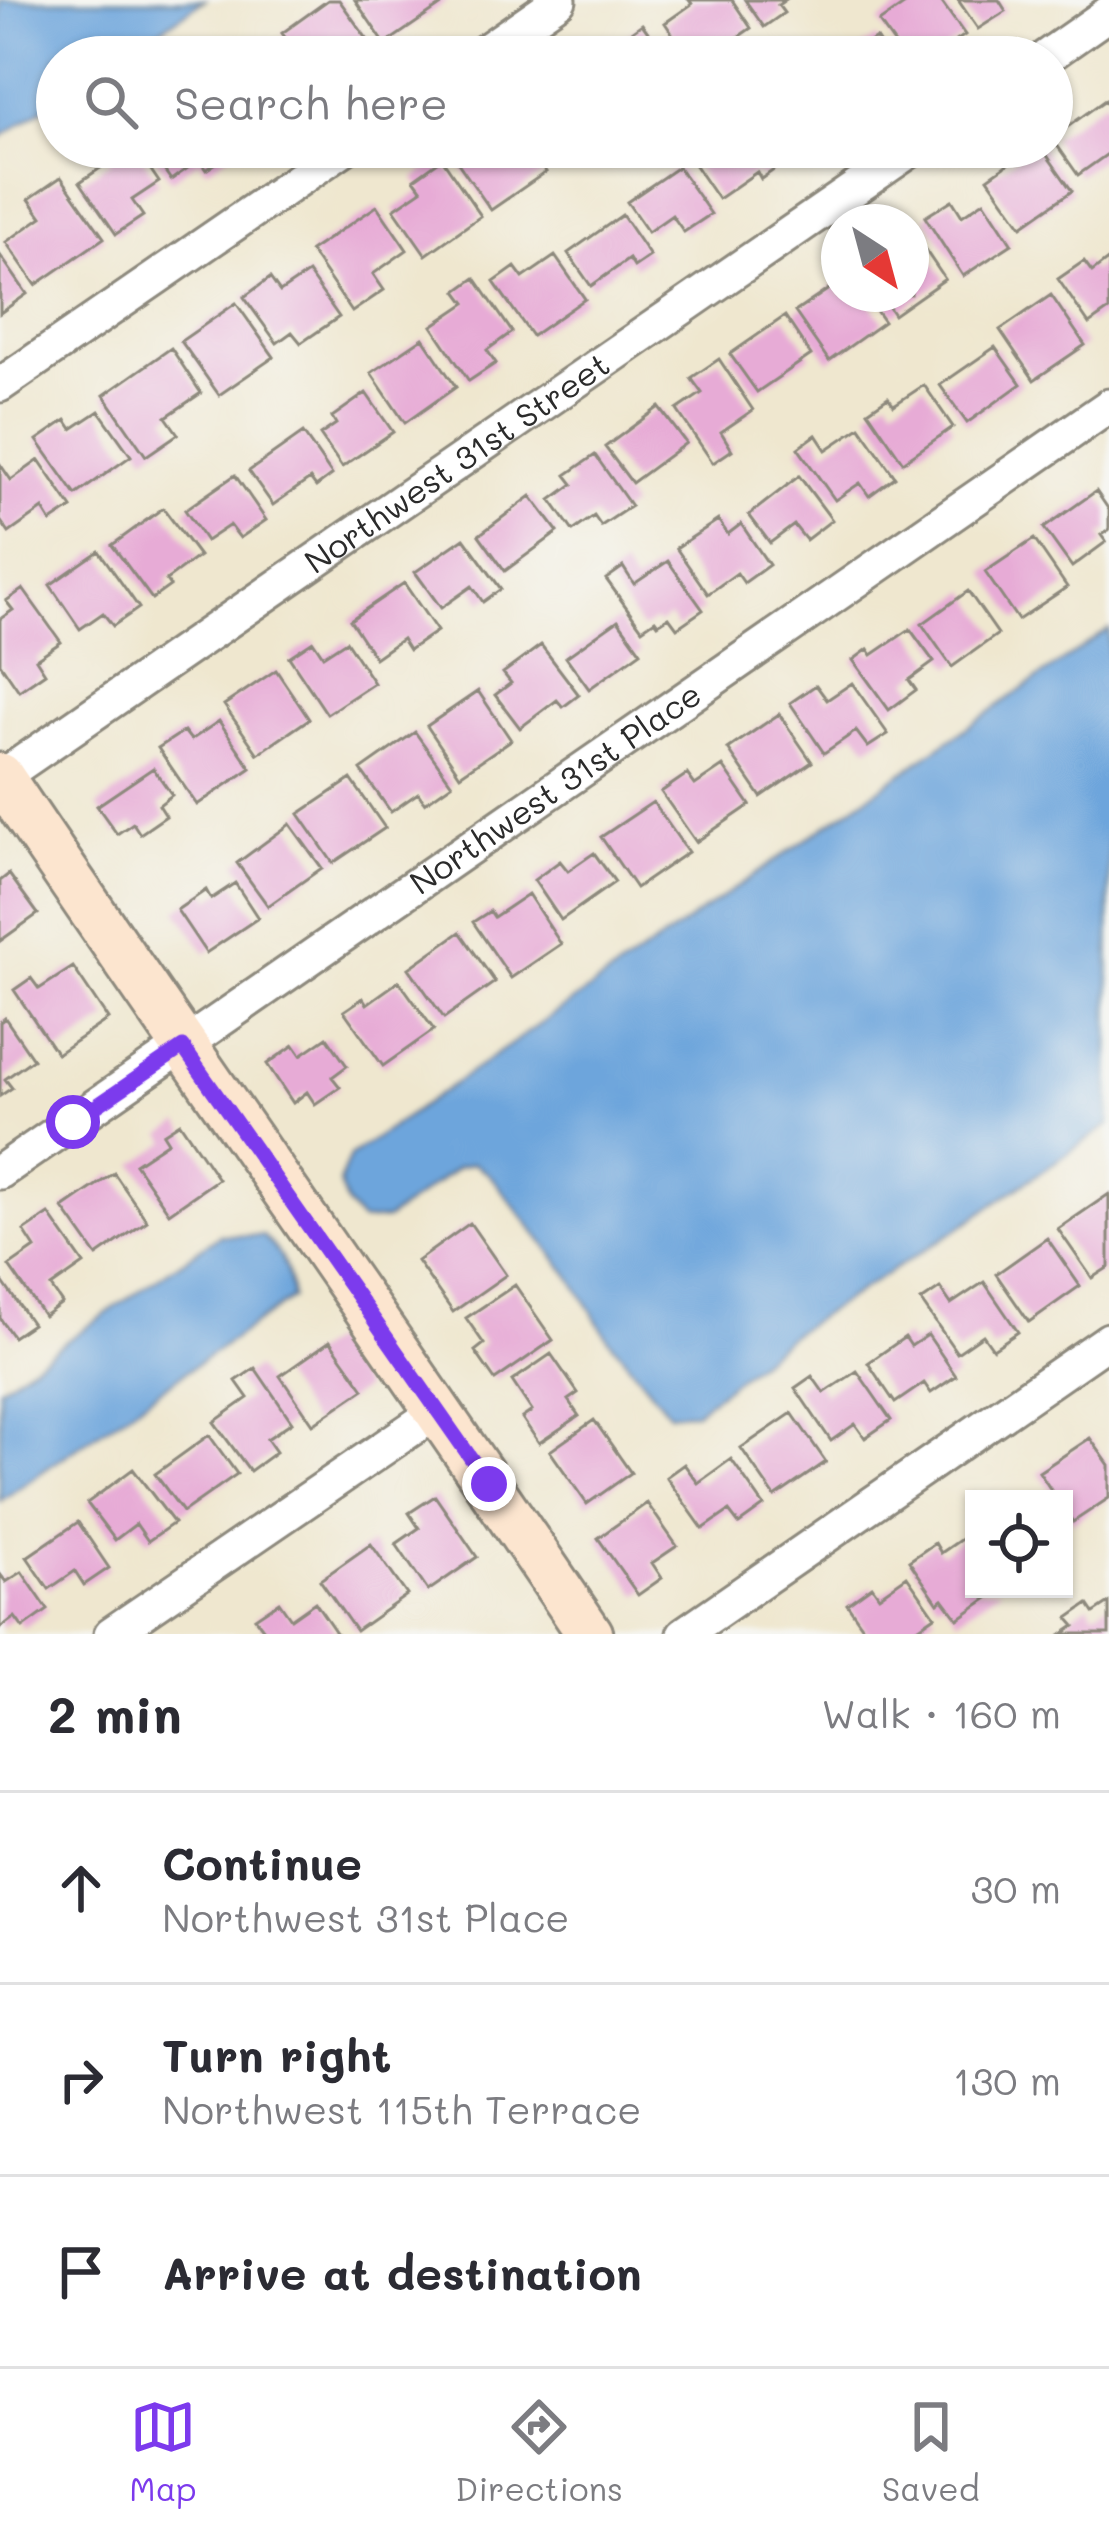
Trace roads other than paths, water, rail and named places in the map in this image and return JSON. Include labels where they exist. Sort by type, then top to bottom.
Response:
[{"type":"street","points":[[508,36],[560,0]]},
{"type":"street","points":[[1073,39],[1109,14]]},
{"type":"street","points":[[0,385],[315,168]]},
{"type":"street","name":"Northwest 31st Street","points":[[0,777],[884,168]]},
{"type":"street","name":"Northwest 31st Place","points":[[0,1172],[1109,406]]},
{"type":"street","points":[[0,777],[590,1634]]},
{"type":"street","points":[[684,1634],[1109,1340]]},
{"type":"street","points":[[111,1634],[439,1410]]},
{"type":"water","points":[[0,0],[204,0],[151,36],[36,36],[36,113],[0,138]]},
{"type":"water","points":[[1109,629],[1109,1125],[793,1333],[695,1412],[669,1413],[608,1338],[570,1276],[490,1175],[473,1163],[458,1167],[387,1219],[361,1221],[347,1205],[339,1183],[350,1156]]},
{"type":"water","points":[[220,1235],[263,1236],[284,1264],[292,1298],[0,1501],[0,1387]]}]
